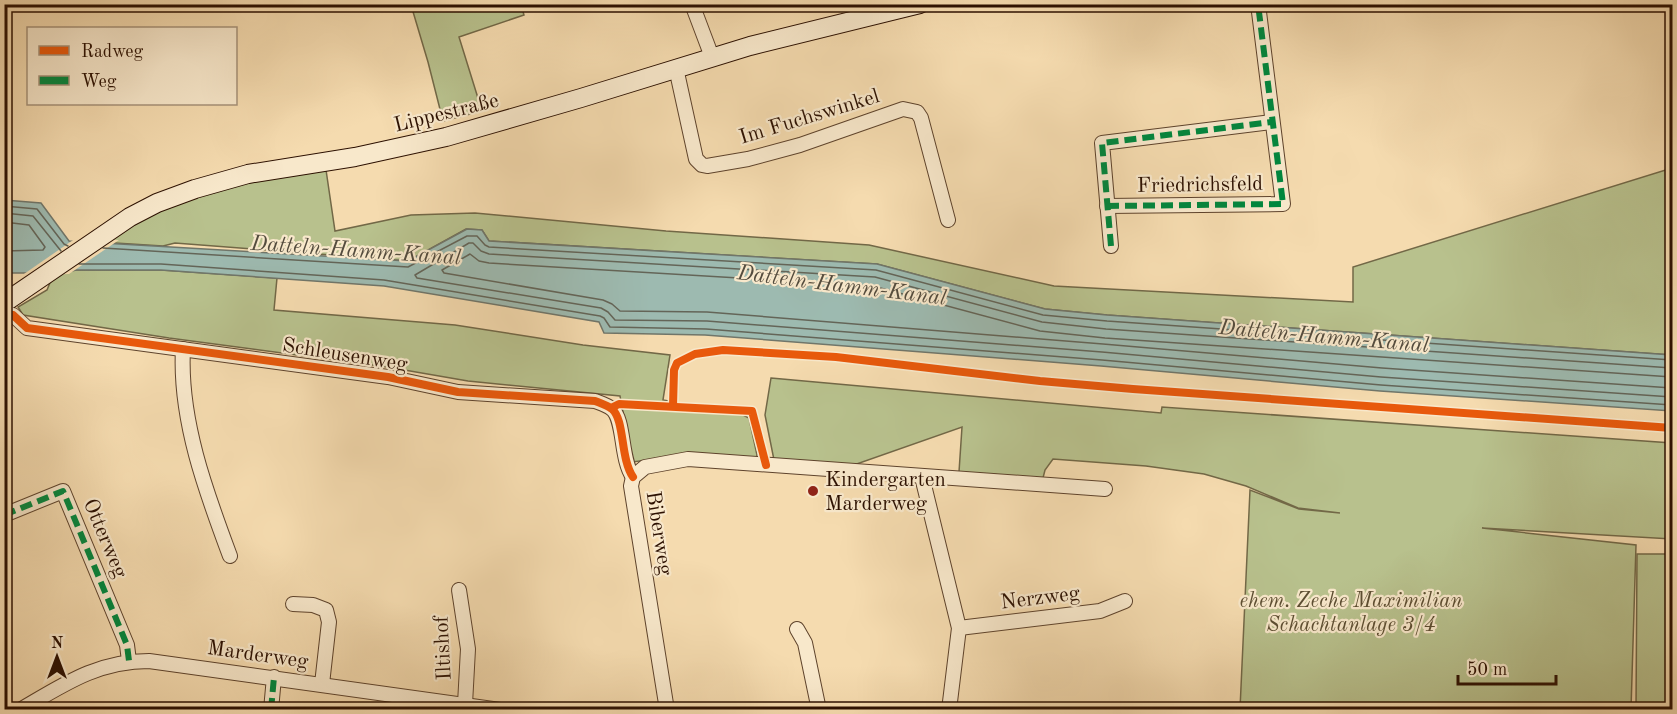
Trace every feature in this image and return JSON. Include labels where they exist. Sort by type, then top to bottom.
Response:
[{"type":"main road","name":"Lippestraße","points":[[4,303],[108,231],[158,203],[229,179],[280,167],[355,157],[446,137],[775,39],[920,4]]},
{"type":"street","points":[[692,4],[712,57]]},
{"type":"street","name":"Friedrichsfeld","points":[[1107,206],[1283,204],[1258,4]]},
{"type":"street","name":"Im Fuchswinkel","points":[[676,68],[696,159],[702,165],[707,166],[748,159],[800,145],[903,109],[917,112],[921,118],[948,220]]},
{"type":"street","name":"Friedrichsfeld","points":[[1111,246],[1102,143],[1272,122]]},
{"type":"street","name":"Schleusenweg","points":[[4,314],[13,315],[27,328],[388,377],[458,392],[595,401],[611,408],[617,415],[626,467],[633,477]]},
{"type":"street","points":[[183,349],[183,385],[196,455],[207,496],[230,556]]},
{"type":"street","name":"Biberweg","points":[[667,710],[631,486],[633,477],[645,467],[688,459],[1106,489]]},
{"type":"street","points":[[922,477],[959,628],[949,710]]},
{"type":"street","name":"Otterweg","points":[[4,515],[63,491],[127,645],[129,661]]},
{"type":"street","name":"Iltishof","points":[[459,590],[468,649],[465,704]]},
{"type":"street","name":"Nerzweg","points":[[959,628],[1100,611],[1125,601]]},
{"type":"street","points":[[293,604],[313,604],[326,610],[329,622],[322,684]]},
{"type":"street","points":[[797,629],[805,644],[819,710]]},
{"type":"street","name":"Marderweg","points":[[20,710],[78,676],[99,667],[129,661],[149,661],[500,710]]},
{"type":"street","points":[[271,710],[274,678]]},
{"type":"green space","points":[[411,5],[521,5],[524,15],[459,37],[482,111],[443,121]]},
{"type":"green space","points":[[325,163],[335,231],[411,215],[475,213],[666,231],[869,245],[1054,286],[1353,302],[1353,267],[1672,168],[1672,355],[1045,309],[877,264],[489,241],[482,230],[466,229],[408,261],[175,243],[163,246],[99,242],[185,195]]},
{"type":"green space","points":[[77,270],[161,270],[277,278],[274,310],[455,325],[583,345],[670,355],[663,400],[741,414],[749,418],[756,459],[688,455],[632,462],[620,396],[468,381],[387,367],[169,338],[23,315],[18,307],[47,290],[54,273]]},
{"type":"green space","name":"ehem. Zeche Maximilian Schachtanlage 3/4","points":[[771,378],[1161,413],[1162,407],[1672,443],[1672,539],[1482,528],[1636,545],[1631,709],[1240,709],[1250,490],[1299,509],[1340,513],[1298,508],[1246,486],[1204,474],[1146,466],[1053,459],[1045,470],[1043,478],[959,472],[962,427],[851,466],[774,460],[765,415]]},
{"type":"green space","points":[[1637,554],[1672,554],[1672,709],[1636,709]]},
{"type":"water","name":"Datteln-Hamm-Kanal","points":[[4,200],[41,203],[69,241],[408,261],[467,229],[482,230],[489,241],[877,264],[1045,309],[1672,355],[1672,411],[1380,391],[1101,366],[705,335],[604,333],[599,322],[384,286],[161,270],[5,273]]},
{"type":"pier","points":[[76,238],[119,240],[69,274],[21,276]]},
{"type":"marked path","points":[[1107,206],[1283,204],[1258,4]]},
{"type":"marked path","points":[[1111,246],[1102,143],[1272,122]]},
{"type":"marked path","points":[[4,515],[63,491],[127,645],[129,661]]},
{"type":"marked path","points":[[271,710],[274,677]]},
{"type":"cycle path","points":[[4,314],[13,315],[27,328],[388,377],[458,392],[595,401],[612,409],[616,414],[626,460],[633,477]]},
{"type":"cycle path","points":[[673,406],[674,370],[677,363],[695,354],[723,350],[836,357],[1040,381],[1133,389],[1672,428]]},
{"type":"cycle path","points":[[611,408],[619,404],[752,411],[766,465]]},
{"type":"place","name":"Kindergarten Marderweg","points":[[813,491]]}]
